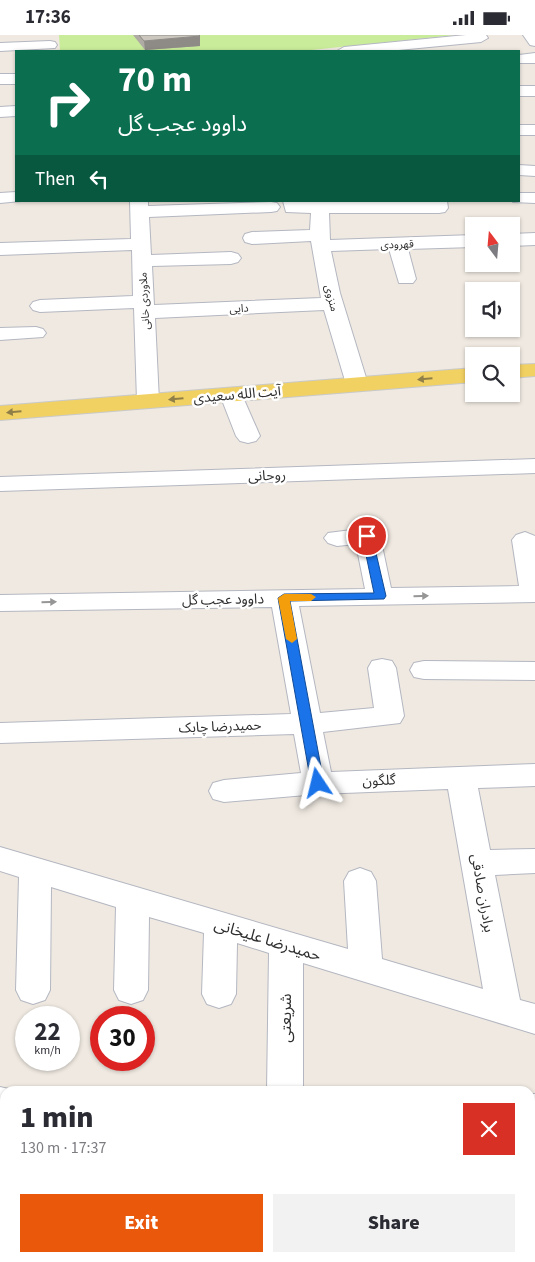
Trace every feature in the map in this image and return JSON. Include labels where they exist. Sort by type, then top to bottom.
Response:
[{"type":"main road","points":[[520,371],[535,370]]},
{"type":"main road","name":"آیت الله سعیدی","points":[[0,413],[465,376]]},
{"type":"street","points":[[355,50],[481,38]]},
{"type":"street","points":[[0,47],[29,42],[50,45]]},
{"type":"street","points":[[520,59],[535,58]]},
{"type":"street","points":[[0,79],[15,79]]},
{"type":"street","points":[[520,91],[535,91]]},
{"type":"street","points":[[0,112],[15,111]]},
{"type":"street","points":[[520,130],[535,130]]},
{"type":"street","points":[[520,170],[535,171]]},
{"type":"street","points":[[0,198],[15,197]]},
{"type":"street","points":[[520,198],[535,198]]},
{"type":"street","points":[[292,202],[292,208],[321,205],[438,205]]},
{"type":"street","points":[[139,207],[201,205],[271,207]]},
{"type":"street","name":"منزوی","points":[[321,205],[321,245],[333,304],[357,384]]},
{"type":"street","name":"ملاوردی خانی","points":[[139,207],[148,401]]},
{"type":"street","points":[[252,238],[321,245]]},
{"type":"street","points":[[520,240],[535,239]]},
{"type":"street","name":"قهرودی","points":[[321,245],[465,241]]},
{"type":"street","points":[[397,244],[406,279]]},
{"type":"street","points":[[294,254],[321,245]]},
{"type":"street","points":[[0,249],[141,252],[231,258]]},
{"type":"street","name":"دایی","points":[[40,306],[144,307],[333,304]]},
{"type":"street","points":[[0,334],[36,333]]},
{"type":"street","points":[[231,395],[248,435]]},
{"type":"street","name":"روحانی","points":[[0,485],[535,466]]},
{"type":"street","points":[[337,538],[367,536],[380,596]]},
{"type":"street","points":[[524,540],[534,594]]},
{"type":"street","name":"داوود عجب گل","points":[[0,603],[534,594]]},
{"type":"street","points":[[284,598],[318,783]]},
{"type":"street","name":"حمیدرضا چابک","points":[[0,733],[307,724],[390,716],[382,668]]},
{"type":"street","points":[[424,671],[535,671]]},
{"type":"street","name":"گلگون","points":[[224,791],[318,783],[535,775]]},
{"type":"street","name":"برادران صادقی","points":[[461,777],[477,863],[519,1015]]},
{"type":"street","name":"حمیدرضا علیخانی","points":[[0,859],[519,1015]]},
{"type":"street","points":[[477,863],[535,861]]},
{"type":"street","points":[[33,989],[35,869]]},
{"type":"street","points":[[360,881],[366,969]]},
{"type":"street","points":[[131,990],[133,898]]},
{"type":"street","points":[[219,994],[221,925]]},
{"type":"street","name":"شریعتی","points":[[285,1086],[286,944]]},
{"type":"green space","points":[[59,35],[455,35],[312,50],[60,50]]},
{"type":"building","points":[[139,35],[199,35],[200,36],[144,41]]},
{"type":"slow traffic","points":[[292,639],[284,598],[311,597]]},
{"type":"route","points":[[318,783],[284,598],[380,596],[367,536]]}]
